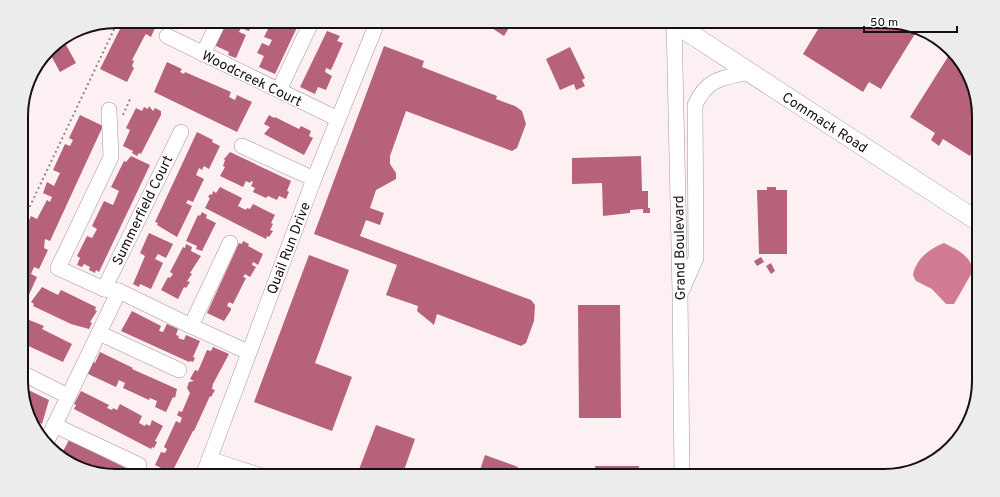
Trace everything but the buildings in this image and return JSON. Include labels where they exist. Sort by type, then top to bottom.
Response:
[{"type":"main road","name":"Commack Road","points":[[682,28],[972,218]]},
{"type":"street","points":[[203,54],[216,28]]},
{"type":"street","points":[[279,90],[309,28]]},
{"type":"street","name":"Quail Run Drive","points":[[205,469],[314,178],[375,28]]},
{"type":"street","name":"Grand Boulevard","points":[[673,28],[680,293],[682,469]]},
{"type":"street","name":"Woodcreek Court","points":[[167,36],[338,119]]},
{"type":"street","points":[[680,293],[696,258],[695,105],[698,97],[710,83],[749,72]]},
{"type":"street","points":[[109,110],[110,157],[58,268],[104,289],[120,291],[248,352]]},
{"type":"street","name":"Summerfield Court","points":[[104,289],[181,132]]},
{"type":"street","points":[[242,146],[314,178]]},
{"type":"street","points":[[191,326],[230,243]]},
{"type":"street","points":[[49,437],[120,291]]},
{"type":"street","points":[[99,333],[179,370]]},
{"type":"street","points":[[28,376],[68,396]]},
{"type":"street","points":[[54,425],[140,465]]},
{"type":"street","points":[[209,459],[240,469]]},
{"type":"path","points":[[28,211],[115,28]]},
{"type":"shaded area","points":[[944,243],[967,257],[972,266],[972,273],[954,304],[946,304],[932,289],[916,281],[913,275],[920,259],[933,248]]}]
